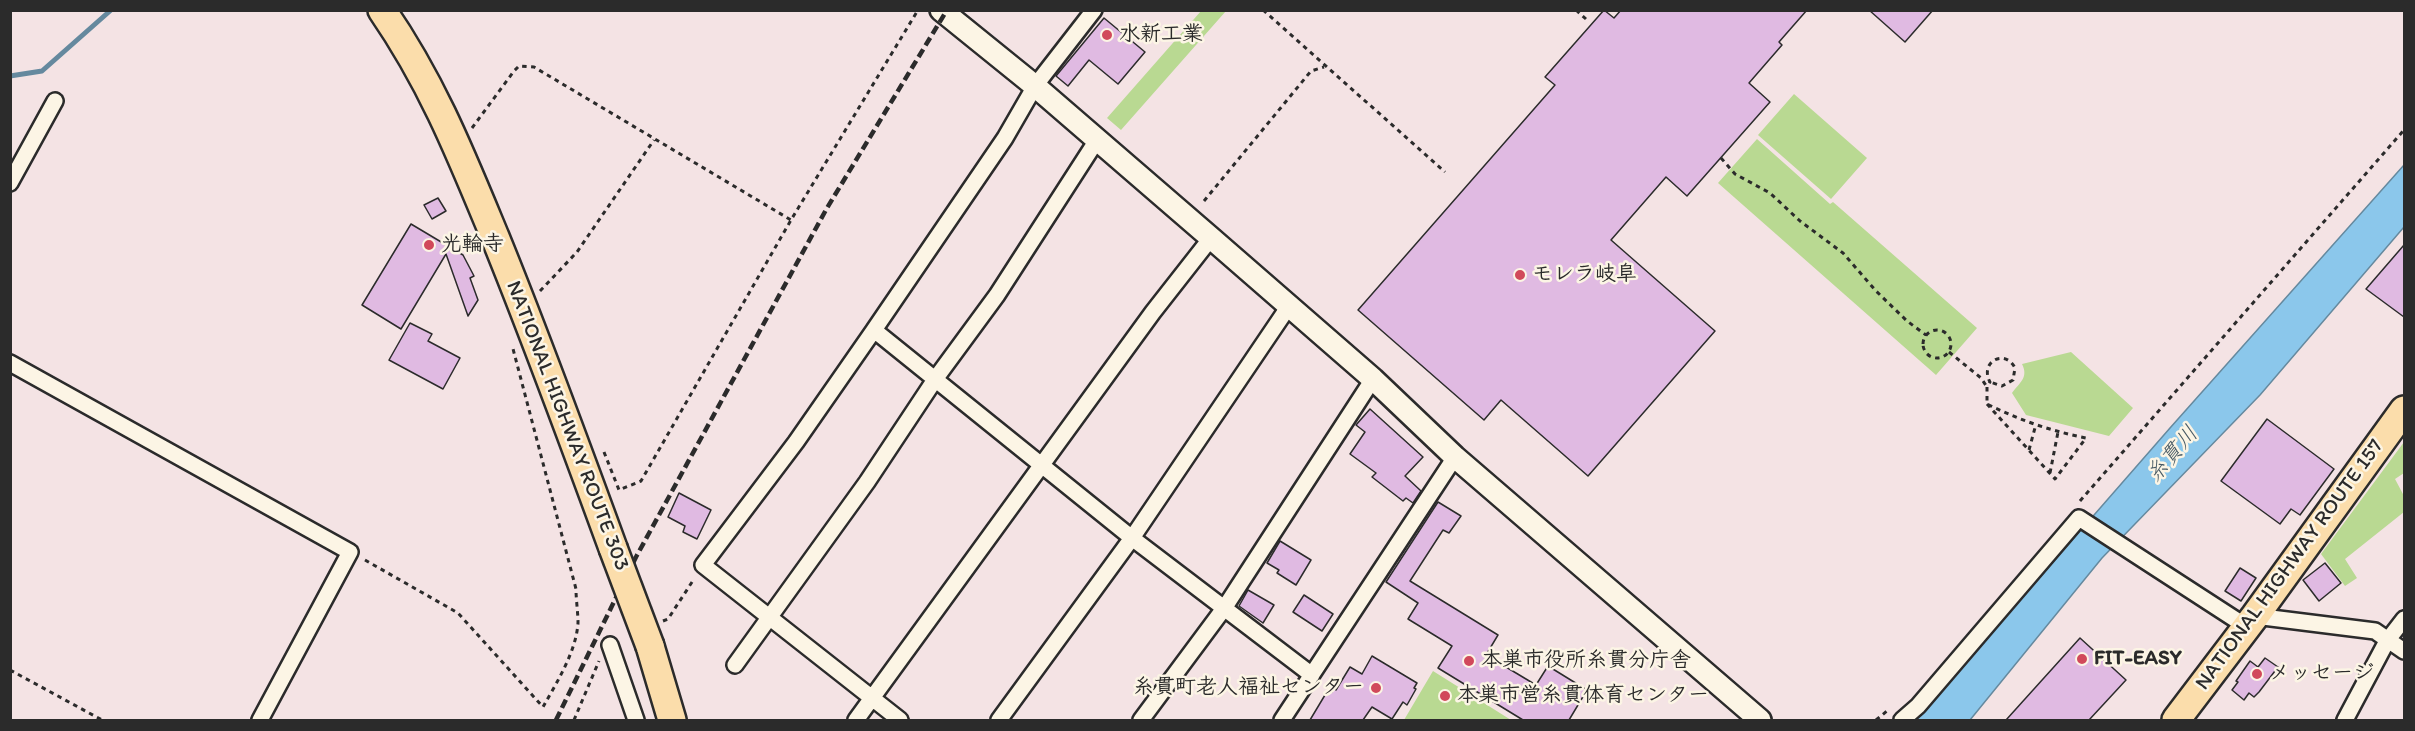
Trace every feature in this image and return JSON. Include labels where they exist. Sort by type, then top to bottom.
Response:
[{"type":"highway","name":"NATIONAL HIGHWAY ROUTE 303","points":[[382,10],[430,88],[458,147],[540,350],[650,645],[672,720]]},
{"type":"highway","name":"NATIONAL HIGHWAY ROUTE 157","points":[[2176,720],[2404,410]]},
{"type":"street","points":[[941,10],[1035,86],[1211,238],[1373,379],[1455,457],[1760,720]]},
{"type":"street","points":[[900,720],[704,565],[796,442],[874,330],[1005,138],[1035,86],[1094,10]]},
{"type":"street","points":[[10,183],[55,101]]},
{"type":"street","points":[[735,665],[770,619],[867,482],[936,378],[997,295],[1097,140]]},
{"type":"street","points":[[856,720],[1153,312],[1211,238]]},
{"type":"street","points":[[999,720],[1132,538],[1289,306]]},
{"type":"street","points":[[874,330],[1132,538],[1312,675]]},
{"type":"street","points":[[10,363],[350,552],[260,720]]},
{"type":"street","points":[[1141,720],[1225,607],[1373,379]]},
{"type":"street","points":[[1282,720],[1455,457]]},
{"type":"street","points":[[1902,720],[1918,706],[2079,518],[2134,555],[2251,621],[2374,631],[2404,651]]},
{"type":"street","points":[[2345,720],[2387,641],[2404,619]]},
{"type":"street","points":[[610,645],[636,720]]},
{"type":"path","points":[[1263,10],[1444,172]]},
{"type":"path","points":[[1576,10],[1586,19]]},
{"type":"path","points":[[619,490],[641,481],[791,220],[918,11]]},
{"type":"path","points":[[458,147],[514,71],[519,66],[526,65],[534,67],[791,220]]},
{"type":"path","points":[[1204,201],[1311,71],[1318,67],[1326,67]]},
{"type":"path","points":[[2087,490],[2404,130]]},
{"type":"path","points":[[540,291],[577,252],[654,140]]},
{"type":"path","points":[[1721,158],[1735,174],[1770,194],[1800,221],[1843,253],[1876,291],[1907,321],[1926,335]]},
{"type":"path","points":[[1933,330],[1942,330],[1949,335],[1952,344],[1949,352],[1944,357],[1929,356],[1924,350],[1923,342],[1926,335],[1933,330]]},
{"type":"path","points":[[350,552],[458,613],[543,707],[561,674],[574,642],[578,624],[576,589],[510,340]]},
{"type":"path","points":[[1949,352],[1981,378],[1987,387]]},
{"type":"path","points":[[1987,404],[2058,432],[2086,438],[2055,480],[1987,404],[1987,387],[1990,382],[1987,369],[1989,363],[2000,357],[2012,362],[2016,375],[2008,385],[1995,386],[1990,382]]},
{"type":"path","points":[[2029,450],[2036,424]]},
{"type":"path","points":[[2050,473],[2058,432]]},
{"type":"path","points":[[10,670],[102,720]]},
{"type":"green space","points":[[1201,11],[1226,11],[1121,130],[1107,118]]},
{"type":"green space","points":[[1794,94],[1867,158],[1831,199],[1758,135]]},
{"type":"green space","points":[[1757,139],[1977,328],[1936,375],[1718,183]]},
{"type":"green space","points":[[2071,352],[2133,408],[2109,436],[2026,415],[2012,393],[2024,377],[2022,364]]},
{"type":"green space","points":[[2404,442],[2404,473],[2395,479],[2404,496],[2404,512],[2345,559],[2357,578],[2345,586],[2321,554]]},
{"type":"green space","name":"本巣市営糸貫体育センター","points":[[1433,671],[1511,720],[1404,720]]},
{"type":"water","name":"糸貫川","points":[[2404,165],[2404,227],[2260,395],[2102,558],[1970,720],[1915,720],[2170,428]]},
{"type":"building","name":"モレラ岐阜","points":[[1604,10],[1614,18],[1621,10],[1807,10],[1779,42],[1782,45],[1749,83],[1770,102],[1687,196],[1666,177],[1611,240],[1715,331],[1588,476],[1501,400],[1484,420],[1358,310],[1555,85],[1545,77]]},
{"type":"building","points":[[1869,10],[1933,10],[1905,42]]},
{"type":"building","name":"水新工業","points":[[1104,18],[1145,52],[1118,84],[1089,60],[1068,86],[1056,76]]},
{"type":"building","points":[[438,198],[446,211],[432,219],[424,205]]},
{"type":"building","points":[[411,224],[463,255],[474,276],[470,278],[478,300],[468,316],[446,254],[401,329],[362,305]]},
{"type":"building","points":[[2404,245],[2404,317],[2366,289]]},
{"type":"building","points":[[410,323],[432,334],[428,341],[460,358],[443,389],[389,360]]},
{"type":"building","points":[[1370,409],[1423,457],[1405,476],[1421,491],[1413,503],[1406,498],[1403,501],[1372,477],[1376,473],[1350,454],[1365,432],[1356,425]]},
{"type":"building","points":[[2267,419],[2334,469],[2300,515],[2291,509],[2280,524],[2221,481]]},
{"type":"building","points":[[679,493],[711,510],[697,539],[683,532],[685,526],[668,517]]},
{"type":"building","name":"本巣市役所糸貫分庁舎","points":[[1438,502],[1461,516],[1449,533],[1443,530],[1410,581],[1498,635],[1486,655],[1536,685],[1548,666],[1587,690],[1569,720],[1523,720],[1438,668],[1452,646],[1408,619],[1418,603],[1386,582]]},
{"type":"building","points":[[1280,541],[1311,560],[1296,585],[1277,573],[1279,570],[1267,563]]},
{"type":"building","points":[[2325,563],[2341,583],[2319,601],[2303,580]]},
{"type":"building","points":[[2240,568],[2256,578],[2241,601],[2225,591]]},
{"type":"building","points":[[1248,590],[1274,605],[1263,623],[1239,606]]},
{"type":"building","points":[[1304,595],[1333,614],[1322,631],[1293,612]]},
{"type":"building","name":"FIT-EASY","points":[[2080,638],[2126,680],[2089,720],[2006,720]]},
{"type":"building","name":"糸貫町老人福祉センター","points":[[1372,656],[1417,683],[1407,705],[1403,702],[1392,719],[1372,707],[1363,720],[1310,720],[1328,690],[1332,692],[1334,688],[1336,690],[1350,667],[1362,674]]},
{"type":"building","name":"メッセージ","points":[[2265,658],[2278,667],[2254,697],[2249,693],[2244,700],[2232,690],[2238,682],[2236,681],[2250,661],[2258,667]]},
{"type":"waterway","points":[[10,76],[42,71],[111,10]]},
{"type":"railway","points":[[556,720],[636,557],[827,208],[947,10]]},
{"type":"place","name":"水新工業","points":[[1107,35]]},
{"type":"place","name":"光輪寺","points":[[429,245]]},
{"type":"place","name":"モレラ岐阜","points":[[1520,275]]},
{"type":"place","name":"FIT-EASY","points":[[2082,659]]},
{"type":"place","name":"本巣市役所糸貫分庁舎","points":[[1469,661]]},
{"type":"place","name":"メッセージ","points":[[2257,674]]},
{"type":"place","name":"糸貫町老人福祉センター","points":[[1376,688]]},
{"type":"place","name":"本巣市営糸貫体育センター","points":[[1445,696]]}]
